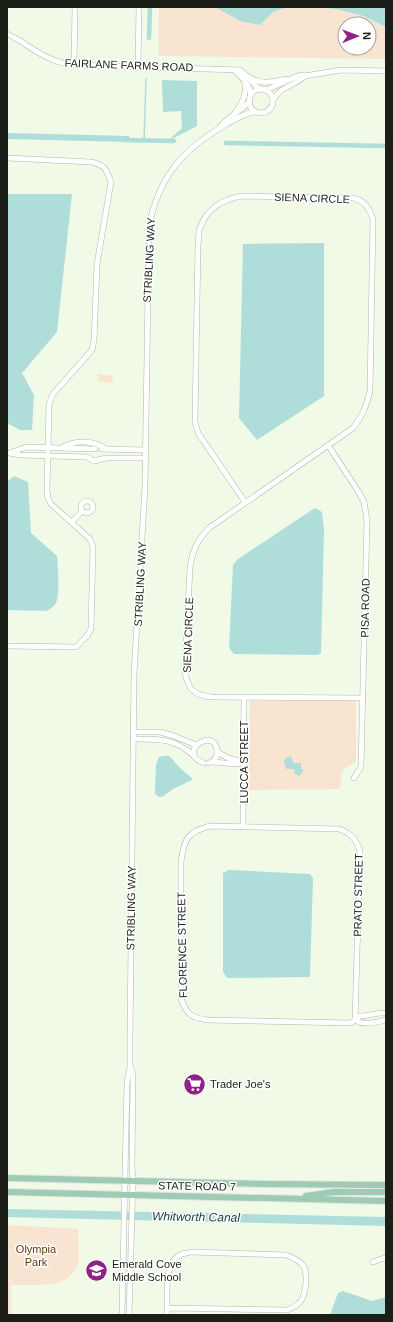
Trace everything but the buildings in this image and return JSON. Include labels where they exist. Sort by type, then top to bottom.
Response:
[{"type":"main road","name":"STATE ROAD 7","points":[[7,1178],[262,1184],[386,1185]]},
{"type":"main road","name":"STATE ROAD 7","points":[[7,1192],[386,1201]]},
{"type":"main road","points":[[290,1198],[334,1192],[386,1192]]},
{"type":"street","points":[[74,65],[75,7]]},
{"type":"street","points":[[138,66],[139,7]]},
{"type":"street","name":"FAIRLANE FARMS ROAD","points":[[7,34],[58,62],[74,65],[231,69],[246,77],[263,90]]},
{"type":"street","points":[[234,115],[245,98],[246,77],[267,82],[300,75],[305,76],[341,70],[386,71]]},
{"type":"street","points":[[296,76],[263,90],[256,90],[250,98],[251,108],[256,112],[261,113],[269,110],[272,106],[273,100],[283,88],[301,80],[305,76]]},
{"type":"street","name":"FAIRLANE FARMS ROAD","points":[[246,77],[249,86],[250,98]]},
{"type":"street","points":[[263,90],[271,95],[273,100]]},
{"type":"street","name":"STRIBLING WAY","points":[[218,129],[223,122],[244,108],[250,98]]},
{"type":"street","name":"STRIBLING WAY","points":[[122,1315],[127,1083],[130,1066],[134,674],[145,486],[149,227],[152,211],[164,180],[186,154],[218,129],[242,115],[256,112]]},
{"type":"street","points":[[7,158],[90,162],[100,164],[106,169],[111,182],[97,264],[94,340],[92,350],[53,394],[49,404],[48,498],[51,504],[90,539],[93,547],[91,629],[87,636],[76,647],[7,646]]},
{"type":"street","name":"SIENA CIRCLE","points":[[246,502],[198,433],[194,422],[198,244],[200,228],[208,212],[227,199],[241,196],[353,198],[361,200],[369,208],[373,219],[370,392],[367,405],[362,417],[353,428],[209,528],[198,540],[192,554],[190,567],[185,672],[187,683],[192,690],[201,696],[363,698]]},
{"type":"street","points":[[62,447],[71,443],[90,442],[100,445],[100,449]]},
{"type":"street","points":[[89,458],[90,442]]},
{"type":"street","name":"PISA ROAD","points":[[328,445],[358,491],[364,502],[366,511],[361,767],[354,778]]},
{"type":"street","points":[[8,453],[26,447],[145,450]]},
{"type":"street","points":[[8,453],[20,455],[48,455],[89,458],[94,460],[106,458],[145,458]]},
{"type":"street","points":[[72,522],[82,511]]},
{"type":"street","name":"LUCCA STREET","points":[[243,827],[244,697]]},
{"type":"street","points":[[134,732],[160,732],[196,745]]},
{"type":"street","points":[[134,739],[165,739],[179,744],[195,756],[200,762],[237,764],[243,762]]},
{"type":"street","points":[[195,756],[194,752],[196,745],[202,741],[209,741],[215,745],[217,752],[228,758],[243,762]]},
{"type":"street","points":[[210,762],[217,752]]},
{"type":"street","name":"FLORENCE STREET","points":[[243,827],[210,826],[198,829],[189,836],[184,845],[181,862],[181,998],[184,1007],[191,1016],[197,1019],[208,1020],[351,1023],[360,1016],[375,1012],[386,1013]]},
{"type":"street","name":"PRATO STREET","points":[[243,827],[339,829],[347,831],[357,842],[360,852],[355,1020]]},
{"type":"street","name":"FLORENCE STREET","points":[[355,1020],[360,1023],[386,1020]]},
{"type":"street","name":"STRIBLING WAY","points":[[129,1315],[133,1181],[133,1074],[130,1066]]},
{"type":"street","points":[[167,1315],[168,1272],[171,1263],[180,1254],[191,1252],[286,1254],[294,1258],[304,1267],[305,1292],[299,1303],[287,1310],[168,1308]]},
{"type":"street","points":[[373,1262],[386,1258]]},
{"type":"green space","points":[[159,7],[215,7],[260,25],[271,13],[293,7],[318,7],[344,11],[361,16],[337,16],[337,56],[377,56],[377,23],[386,27],[386,59],[159,56]]},
{"type":"green space","points":[[98,374],[113,376],[112,383],[97,381]]},
{"type":"green space","points":[[250,701],[356,701],[356,761],[342,771],[340,789],[248,790]]},
{"type":"green space","name":"Olympia Park","points":[[7,1225],[78,1229],[79,1261],[73,1273],[66,1279],[49,1284],[11,1285],[11,1315],[7,1315]]},
{"type":"water","points":[[215,7],[288,7],[273,12],[260,25],[240,21]]},
{"type":"water","points":[[316,7],[386,7],[386,27],[377,23],[377,16],[363,16],[335,9]]},
{"type":"water","points":[[162,80],[197,81],[197,126],[168,141],[182,128],[181,111],[163,112]]},
{"type":"water","points":[[7,133],[129,136],[129,142],[7,139]]},
{"type":"water","points":[[7,194],[72,194],[57,332],[22,373],[34,395],[32,430],[20,430],[7,423]]},
{"type":"water","points":[[324,243],[324,396],[257,440],[239,418],[243,244]]},
{"type":"water","points":[[14,476],[28,482],[31,533],[57,556],[57,599],[54,606],[46,611],[7,610],[7,482]]},
{"type":"water","points":[[315,508],[322,512],[324,530],[321,653],[318,655],[234,654],[229,648],[233,565],[238,559]]},
{"type":"water","points":[[169,756],[193,779],[173,789],[162,797],[159,797],[155,794],[156,765],[159,757]]},
{"type":"water","points":[[290,756],[293,763],[301,763],[301,769],[303,769],[303,772],[299,776],[295,774],[294,769],[286,769],[284,760]]},
{"type":"water","points":[[229,870],[310,874],[313,878],[310,977],[227,978],[223,972],[223,873]]},
{"type":"water","name":"Whitworth Canal","points":[[7,1209],[386,1217],[386,1226],[7,1217]]},
{"type":"water","points":[[343,1291],[372,1301],[386,1297],[386,1315],[330,1315],[338,1293]]},
{"type":"waterway","points":[[149,38],[150,7]]},
{"type":"waterway","points":[[144,141],[146,79]]},
{"type":"waterway","points":[[123,140],[174,141]]},
{"type":"waterway","points":[[226,143],[386,146]]},
{"type":"place","name":"Trader Joe's","points":[[194,1084]]},
{"type":"place","name":"Emerald Cove Middle School","points":[[96,1270]]}]
